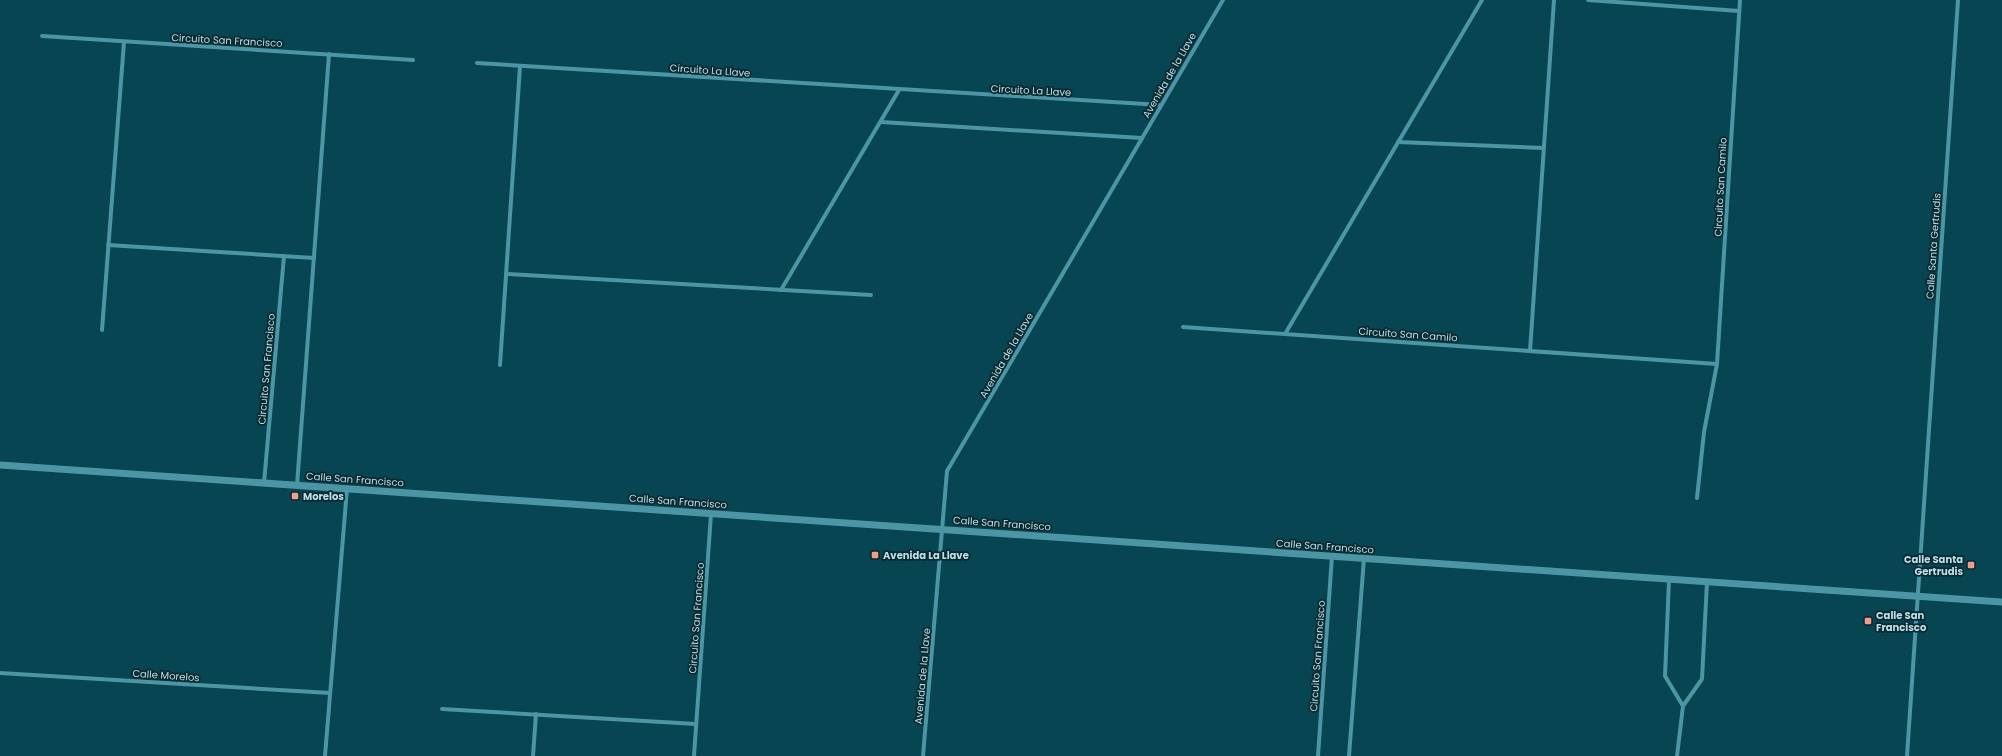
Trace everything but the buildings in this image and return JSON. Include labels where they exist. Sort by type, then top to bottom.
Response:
[{"type":"street","name":"Avenida de la Llave","points":[[923,756],[947,471],[1223,0]]},
{"type":"street","points":[[1284,334],[1482,0]]},
{"type":"street","points":[[1530,351],[1554,0]]},
{"type":"street","points":[[1588,0],[1739,11]]},
{"type":"street","name":"Circuito San Camilo","points":[[1697,498],[1704,432],[1717,364],[1740,0]]},
{"type":"street","name":"Calle Santa Gertrudis","points":[[1907,756],[1958,0]]},
{"type":"street","name":"Circuito San Francisco","points":[[42,36],[413,60]]},
{"type":"street","points":[[102,330],[124,42]]},
{"type":"street","points":[[297,485],[329,54]]},
{"type":"street","name":"Circuito La Llave","points":[[477,63],[1161,105]]},
{"type":"street","points":[[500,365],[520,66]]},
{"type":"street","points":[[781,290],[900,90]]},
{"type":"street","points":[[881,122],[1142,138]]},
{"type":"street","points":[[1398,142],[1544,148]]},
{"type":"street","points":[[108,245],[314,258]]},
{"type":"street","name":"Circuito San Francisco","points":[[264,483],[284,256]]},
{"type":"street","points":[[506,274],[871,295]]},
{"type":"street","name":"Circuito San Camilo","points":[[1183,327],[1717,364]]},
{"type":"street","name":"Calle San Francisco","points":[[0,465],[2002,602]]},
{"type":"street","points":[[325,756],[347,489]]},
{"type":"street","name":"Circuito San Francisco","points":[[694,756],[711,514]]},
{"type":"street","name":"Circuito San Francisco","points":[[1318,756],[1332,556]]},
{"type":"street","points":[[1349,756],[1364,558]]},
{"type":"street","points":[[1669,580],[1665,676],[1683,706]]},
{"type":"street","points":[[1677,756],[1683,706],[1702,679],[1707,582]]},
{"type":"street","name":"Calle Morelos","points":[[0,673],[330,693]]},
{"type":"street","points":[[442,709],[696,724]]},
{"type":"street","points":[[532,756],[536,714]]},
{"type":"place","name":"Morelos","points":[[295,496]]},
{"type":"place","name":"Avenida La Llave","points":[[875,555]]},
{"type":"place","name":"Calle Santa Gertrudis","points":[[1971,565]]},
{"type":"place","name":"Calle San Francisco","points":[[1868,621]]}]
